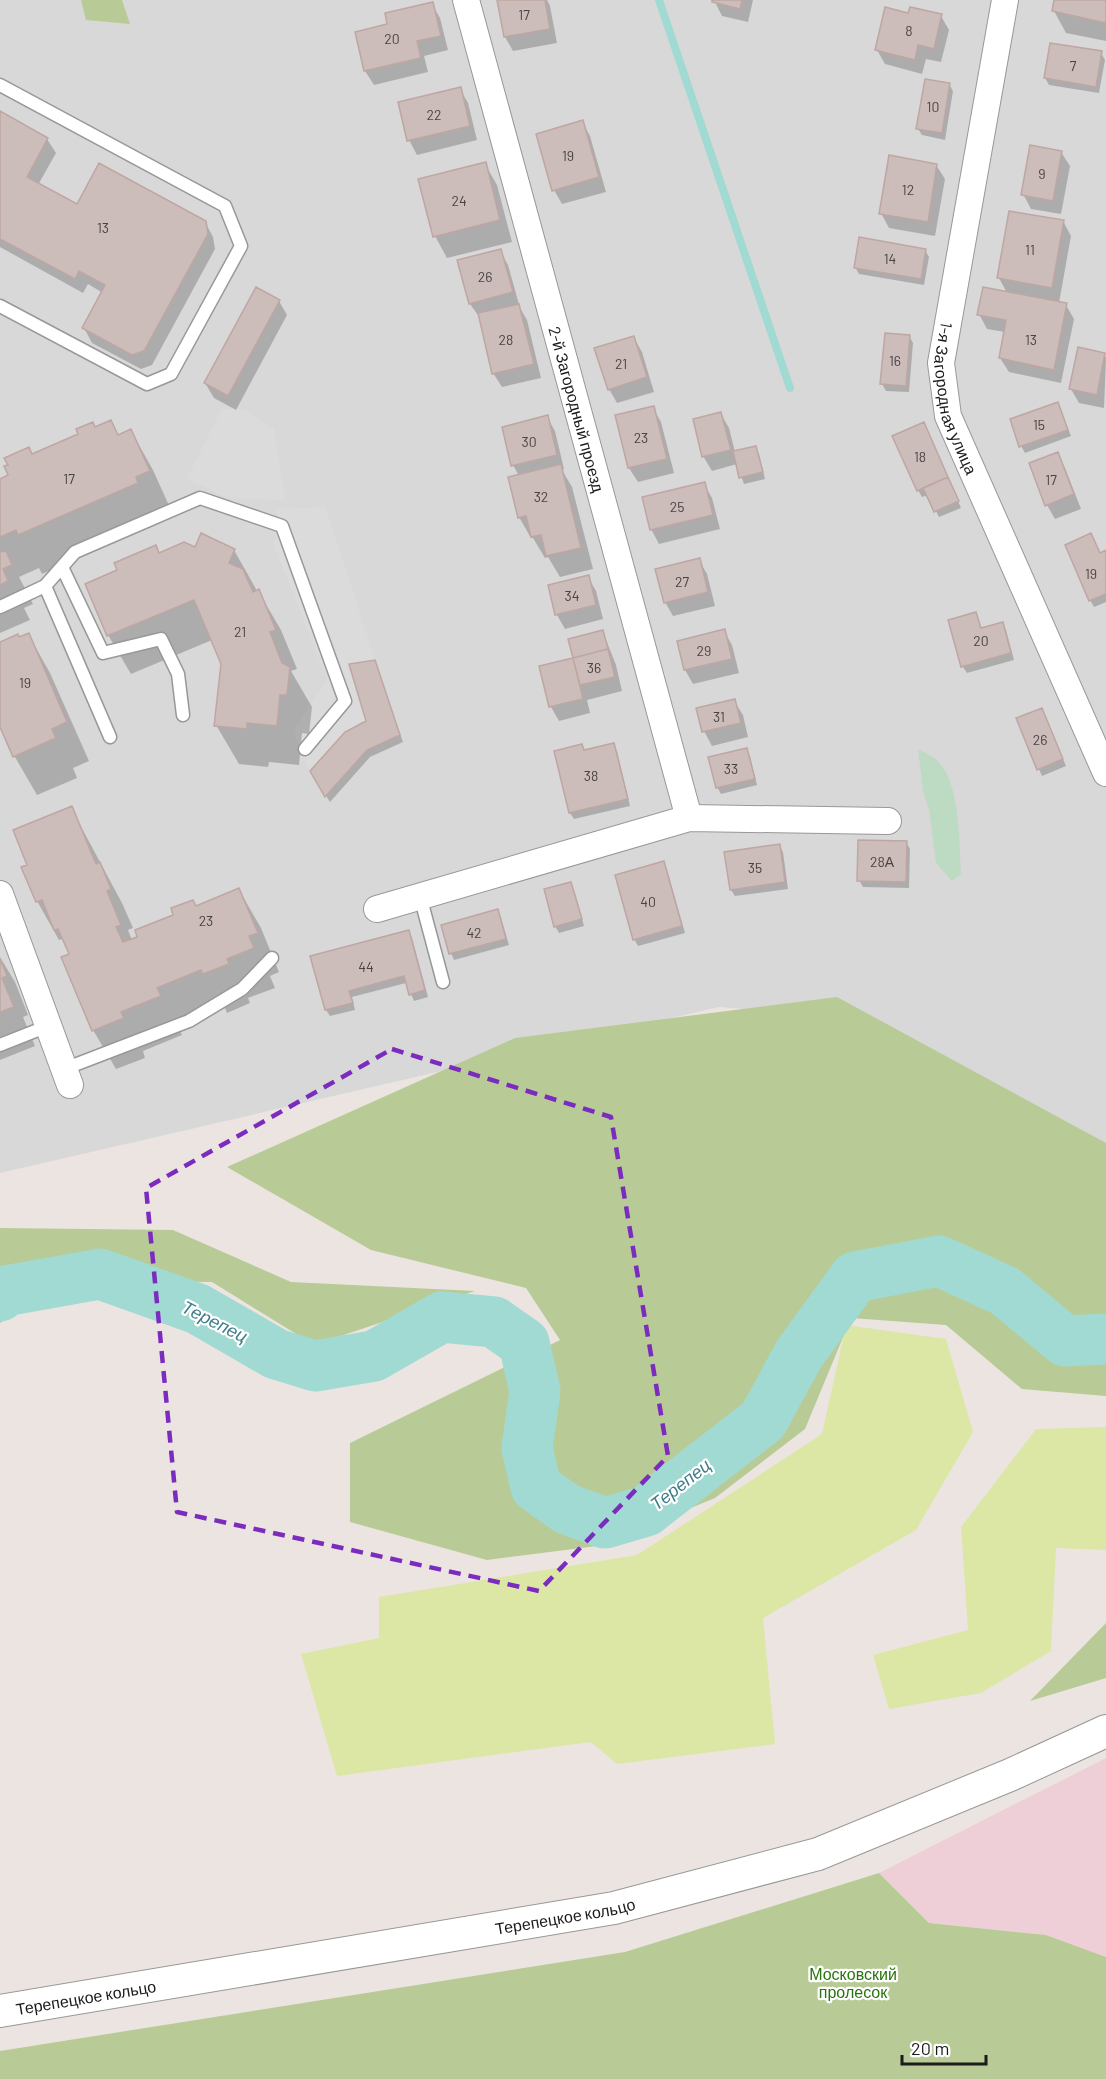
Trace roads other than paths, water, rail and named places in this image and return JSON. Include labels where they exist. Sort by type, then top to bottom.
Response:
[{"type":"street","name":"2-й Загородный проезд","points":[[466,0],[690,818]]},
{"type":"street","name":"1-я Загородная улица","points":[[1005,0],[941,363],[948,416],[1106,773]]},
{"type":"street","points":[[377,909],[690,818],[888,821]]},
{"type":"street","points":[[0,894],[67,1077]]},
{"type":"street","name":"Терепецкое кольцо","points":[[0,2011],[614,1908],[818,1854],[1010,1775],[1106,1731]]},
{"type":"lane","points":[[0,85],[225,206],[241,246],[171,374],[147,384],[0,306]]},
{"type":"lane","points":[[0,607],[45,586],[75,552],[200,498],[282,526],[345,701],[305,749]]},
{"type":"lane","points":[[62,567],[103,653],[161,639],[178,674],[183,715]]},
{"type":"lane","points":[[45,586],[110,737]]},
{"type":"lane","points":[[420,896],[442,982]]},
{"type":"lane","points":[[67,1077],[189,1021],[242,989],[272,958]]},
{"type":"lane","points":[[0,1045],[48,1026]]},
{"type":"waterway","points":[[659,0],[790,388]]},
{"type":"waterway","name":"Терепец","points":[[0,1296],[5,1291],[100,1274],[198,1309],[276,1354],[315,1366],[374,1356],[442,1317],[494,1322],[524,1343],[535,1391],[527,1448],[536,1487],[567,1509],[605,1523],[646,1511],[763,1420],[799,1354],[855,1277],[939,1261],[1005,1291],[1065,1341],[1106,1339]]},
{"type":"park label","name":"Московский пролесок","points":[[853,1982]]}]
